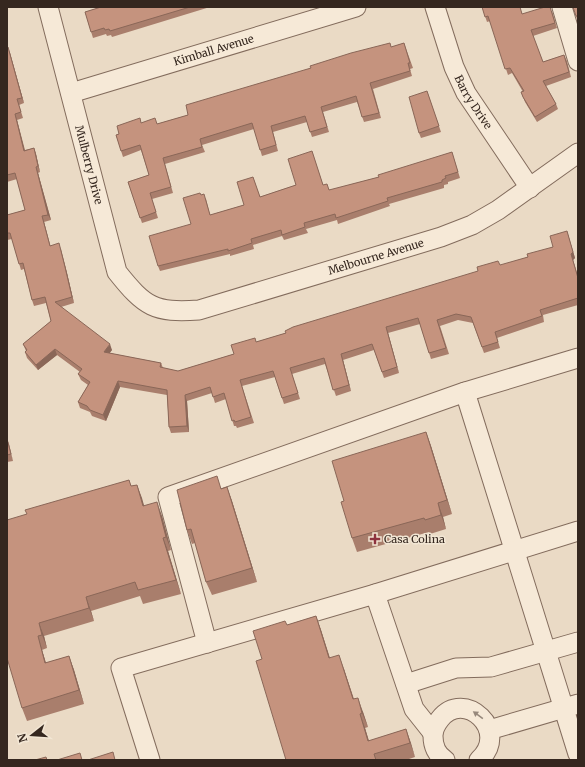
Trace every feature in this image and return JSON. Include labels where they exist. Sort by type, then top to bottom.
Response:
[{"type":"street","name":"Mulberry Drive","points":[[48,7],[117,272],[134,292],[155,308]]},
{"type":"street","name":"Kimball Avenue","points":[[71,94],[356,7]]},
{"type":"street","name":"Barry Drive","points":[[435,7],[454,67],[466,93],[530,188]]},
{"type":"street","points":[[562,7],[578,61]]},
{"type":"street","name":"Melbourne Avenue","points":[[155,308],[177,312],[199,310],[441,237],[472,225],[530,188],[578,153]]},
{"type":"street","points":[[207,643],[168,496],[465,392],[578,358]]},
{"type":"street","points":[[465,392],[546,651],[571,706],[578,754]]},
{"type":"street","points":[[150,760],[121,668],[375,594],[578,532]]},
{"type":"street","points":[[375,594],[414,709],[433,733]]},
{"type":"street","points":[[406,684],[456,668],[491,667],[578,642]]},
{"type":"street","points":[[489,730],[571,706]]},
{"type":"street","points":[[445,760],[436,751],[433,742],[433,733],[436,724],[442,716],[450,711],[460,709],[469,710],[478,714],[484,720],[489,730],[488,747],[478,760]]},
{"type":"building","points":[[101,7],[190,7],[110,31],[109,29],[105,30],[104,28],[91,32],[85,12]]},
{"type":"building","points":[[482,7],[520,7],[522,14],[545,7],[550,7],[555,23],[531,30],[543,62],[564,55],[569,72],[543,81],[556,104],[535,117],[523,97],[521,92],[524,91],[510,68],[505,69],[488,16],[485,17]]},
{"type":"building","points":[[573,7],[578,7],[578,16],[576,16]]},
{"type":"building","points":[[390,43],[391,47],[404,43],[410,63],[408,63],[410,71],[370,83],[379,113],[362,117],[356,96],[321,107],[327,127],[310,132],[305,116],[271,126],[276,145],[260,150],[252,123],[200,139],[202,147],[163,158],[171,187],[150,193],[156,212],[140,218],[128,182],[149,175],[140,145],[121,151],[116,135],[119,134],[117,126],[140,118],[141,123],[155,118],[157,124],[188,115],[186,105],[311,68],[310,66],[351,53]]},
{"type":"building","points":[[7,47],[22,98],[17,99],[21,112],[15,114],[24,151],[34,148],[38,166],[36,167],[48,215],[42,216],[50,246],[59,243],[72,297],[55,302],[110,344],[104,352],[161,363],[160,367],[178,371],[234,354],[231,345],[255,338],[256,342],[286,333],[285,331],[293,327],[478,271],[477,267],[498,261],[500,265],[528,257],[527,254],[553,247],[550,236],[567,231],[573,252],[571,254],[578,278],[578,298],[540,310],[542,316],[495,332],[498,342],[482,347],[471,317],[456,314],[437,320],[446,348],[429,353],[418,318],[386,327],[397,367],[382,372],[372,344],[341,354],[349,385],[333,390],[324,358],[290,368],[298,393],[282,398],[273,371],[240,380],[251,417],[235,422],[234,420],[232,421],[224,393],[213,397],[210,387],[185,395],[187,426],[169,427],[167,390],[118,381],[103,415],[90,410],[87,406],[78,402],[90,382],[78,374],[82,369],[55,349],[36,365],[25,352],[27,350],[23,344],[51,321],[45,297],[32,300],[23,263],[19,264],[10,233],[7,233],[7,215],[25,210],[15,173],[7,175]]},
{"type":"building","points":[[427,91],[439,126],[419,133],[409,97]]},
{"type":"building","points":[[312,151],[323,185],[327,184],[329,190],[379,177],[378,175],[452,152],[458,172],[445,176],[446,178],[442,180],[442,182],[387,198],[388,201],[336,218],[335,214],[304,223],[305,227],[282,235],[281,230],[251,239],[252,243],[228,251],[228,249],[158,266],[149,236],[191,224],[183,198],[200,193],[201,195],[204,194],[210,215],[244,205],[237,182],[253,177],[260,197],[296,185],[288,159]]},
{"type":"building","points":[[426,432],[447,500],[438,503],[441,515],[425,520],[424,518],[352,538],[341,502],[344,501],[332,461]]},
{"type":"building","points":[[7,439],[11,454],[7,455]]},
{"type":"building","points":[[217,476],[221,489],[227,487],[252,568],[206,582],[191,529],[187,530],[177,490]]},
{"type":"building","points":[[129,480],[131,486],[137,485],[143,506],[157,502],[166,537],[163,538],[176,580],[138,590],[135,582],[86,597],[89,608],[39,623],[42,635],[38,636],[45,663],[69,656],[79,690],[22,708],[7,658],[7,520],[27,514],[25,510]]},
{"type":"building","points":[[316,616],[329,658],[339,655],[353,699],[358,698],[362,713],[360,714],[368,741],[406,729],[410,743],[374,754],[376,760],[286,760],[256,661],[262,659],[253,631],[285,621],[287,625]]},
{"type":"building","points":[[113,752],[115,760],[88,760]]},
{"type":"building","points":[[80,753],[82,760],[57,760]]},
{"type":"building","points":[[46,757],[47,760],[35,760]]},
{"type":"place","name":"Casa Colina","points":[[375,539]]}]
